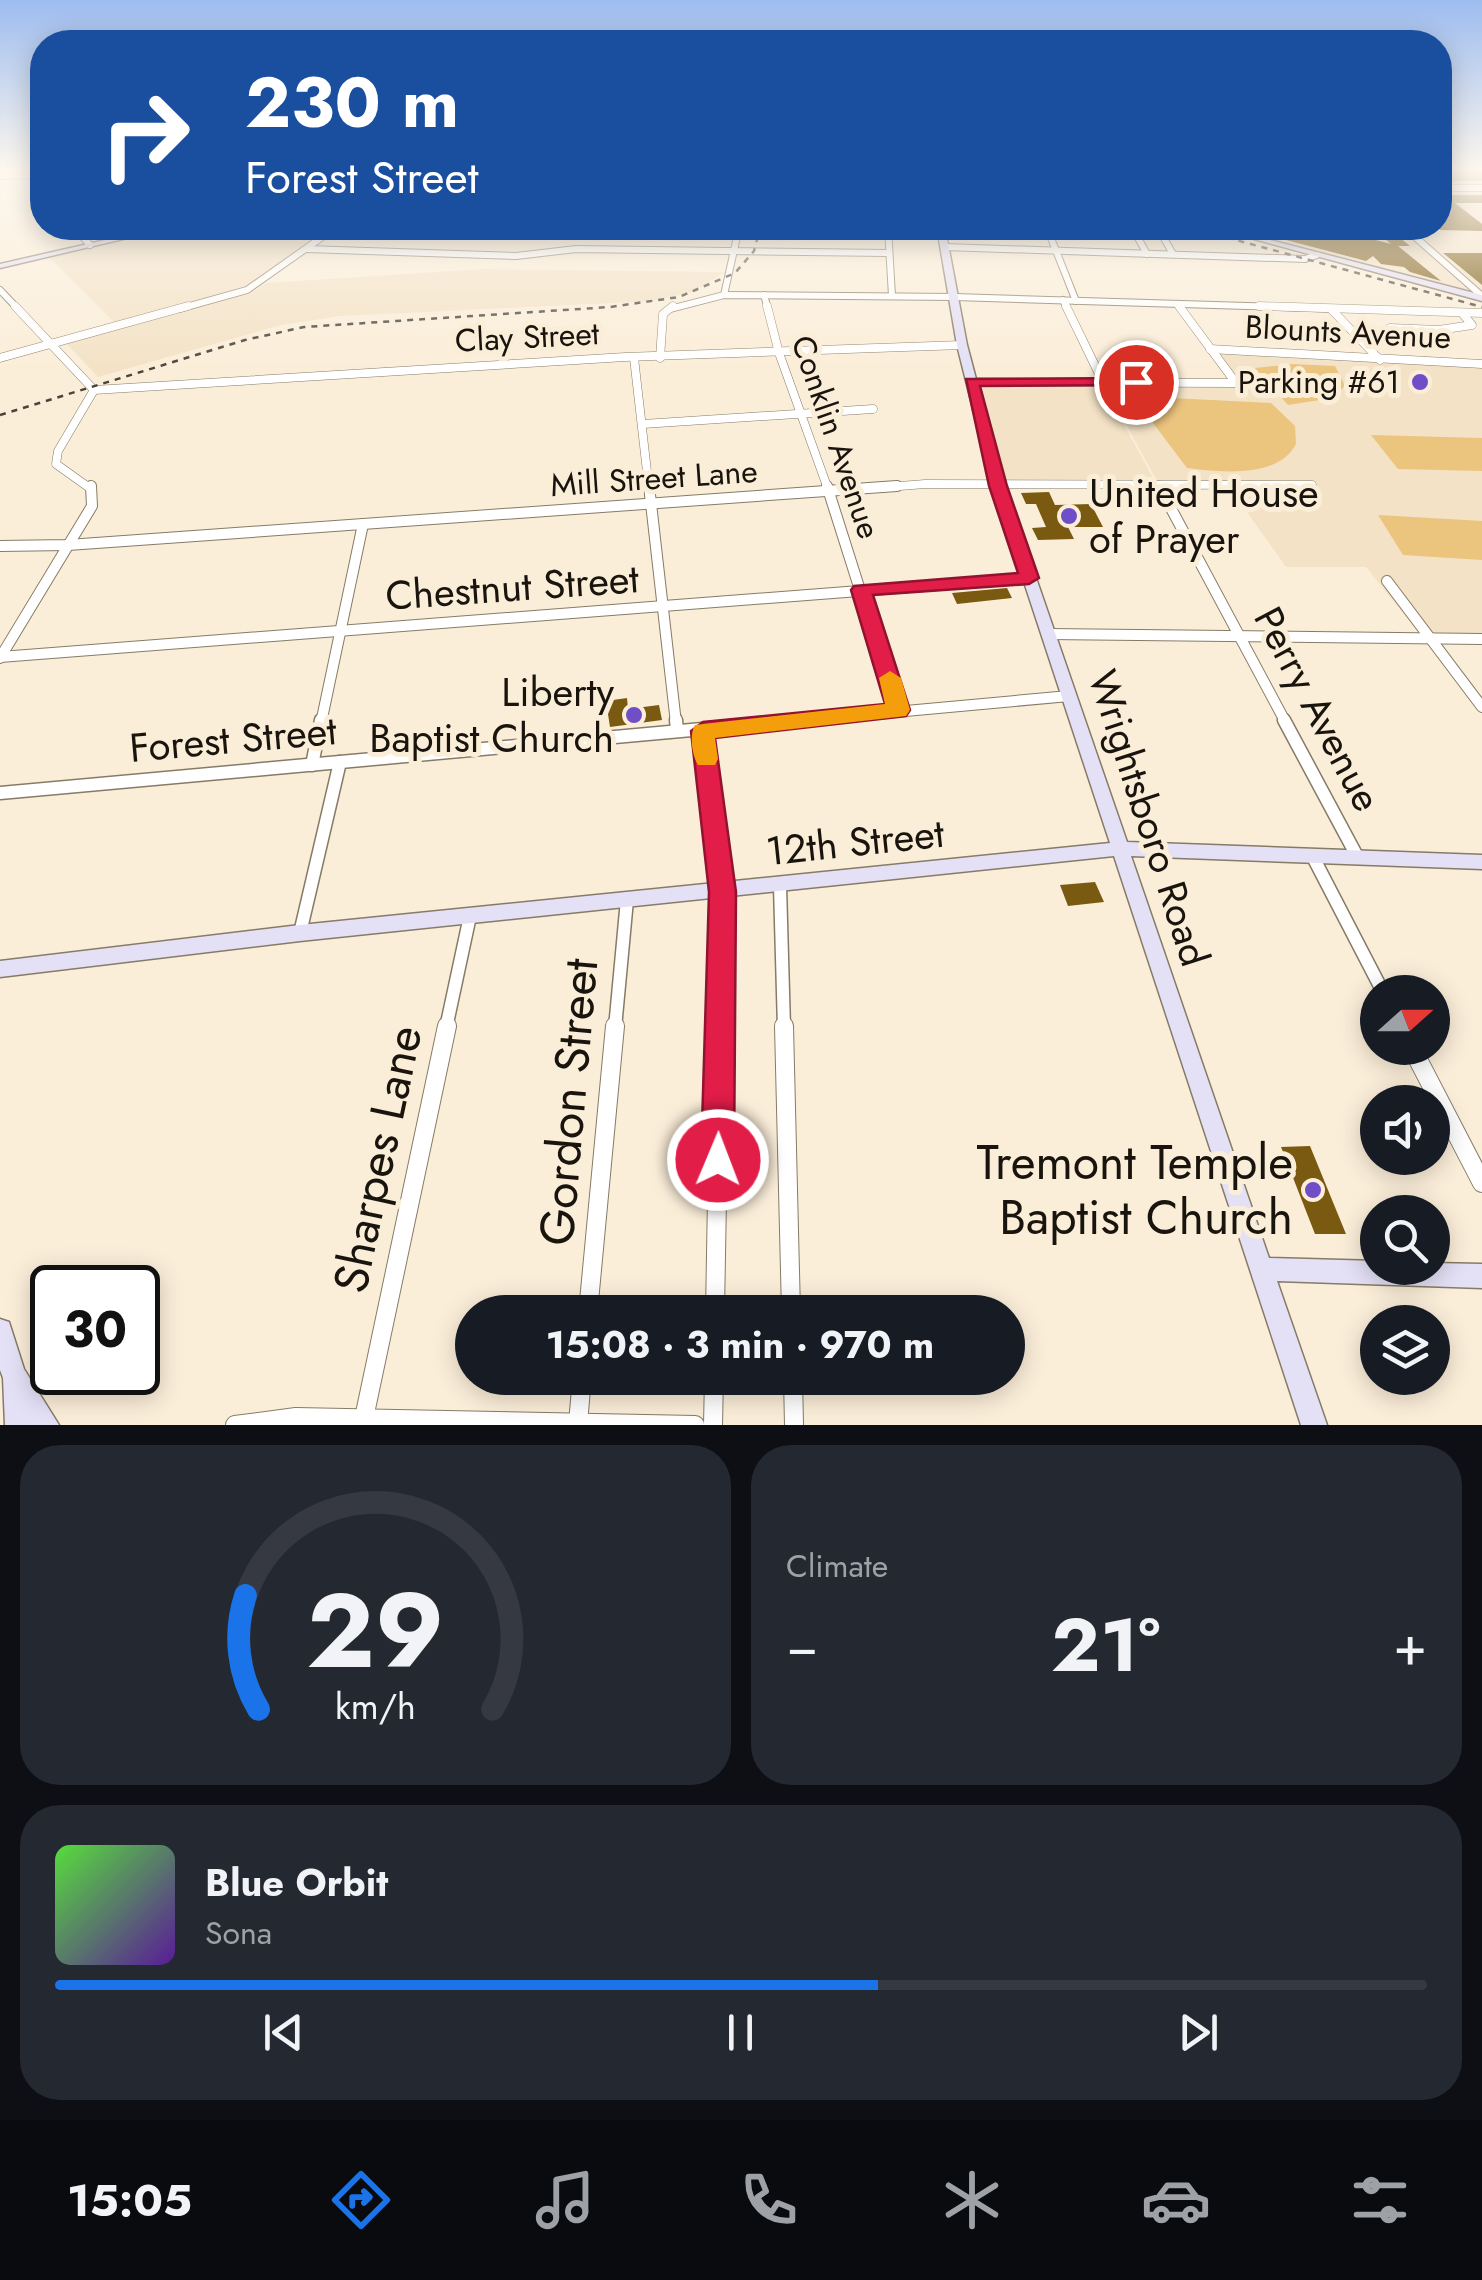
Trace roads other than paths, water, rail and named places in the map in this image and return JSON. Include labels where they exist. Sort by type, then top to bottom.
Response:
[{"type":"street","points":[[85,240],[90,245]]},
{"type":"street","points":[[0,266],[110,240]]},
{"type":"street","points":[[0,358],[247,290],[319,240]]},
{"type":"street","points":[[660,358],[660,321],[667,310],[723,298],[736,240]]},
{"type":"street","points":[[888,240],[892,296]]},
{"type":"street","name":"Wrightsboro Road","points":[[943,240],[962,346],[998,486],[1314,1425]]},
{"type":"street","points":[[1052,240],[1076,301]]},
{"type":"street","points":[[1140,240],[1147,254]]},
{"type":"street","points":[[1165,240],[1173,254]]},
{"type":"street","points":[[1261,240],[1482,299]]},
{"type":"street","points":[[1419,240],[1482,299]]},
{"type":"street","points":[[945,248],[1306,258],[1317,255],[1482,299]]},
{"type":"street","points":[[307,249],[516,256],[576,249],[888,253]]},
{"type":"street","points":[[1447,289],[1463,286],[1464,280]]},
{"type":"street","points":[[0,290],[94,390],[56,458],[56,464],[92,489],[92,506],[0,658]]},
{"type":"street","points":[[724,294],[1482,313]]},
{"type":"street","name":"Conklin Avenue","points":[[764,295],[779,353],[830,491],[898,710]]},
{"type":"street","points":[[1063,300],[1103,382]]},
{"type":"street","points":[[971,382],[1236,382],[1177,304]]},
{"type":"street","points":[[0,310],[14,306]]},
{"type":"street","points":[[1330,309],[1380,360]]},
{"type":"street","points":[[1431,330],[1444,344],[1414,345],[1402,341],[1390,328],[1431,330],[1472,325],[1462,313]]},
{"type":"street","name":"Clay Street","points":[[94,390],[634,358],[962,346]]},
{"type":"street","name":"Blounts Avenue","points":[[1210,349],[1482,364]]},
{"type":"street","points":[[634,358],[677,730]]},
{"type":"street","points":[[642,424],[873,409]]},
{"type":"street","name":"Mill Street Lane","points":[[0,546],[68,545],[925,484],[1312,485]]},
{"type":"street","name":"Perry Avenue","points":[[1159,486],[1358,858]]},
{"type":"street","points":[[312,765],[363,524]]},
{"type":"street","name":"Chestnut Street","points":[[0,658],[1029,578]]},
{"type":"street","points":[[1387,580],[1482,707]]},
{"type":"street","points":[[1048,634],[1482,639]]},
{"type":"street","name":"Forest Street","points":[[0,793],[1069,696]]},
{"type":"street","points":[[703,731],[722,892],[715,1295]]},
{"type":"street","points":[[300,933],[340,762]]},
{"type":"street","name":"12th Street","points":[[0,969],[300,933],[1120,849],[1482,862]]},
{"type":"street","name":"Perry Avenue","points":[[1313,857],[1375,975]]},
{"type":"street","points":[[780,886],[791,1295]]},
{"type":"street","name":"Gordon Street","points":[[590,1295],[627,900]]},
{"type":"street","name":"Sharpes Lane","points":[[364,1418],[470,916]]},
{"type":"street","points":[[1421,1065],[1482,1183]]},
{"type":"street","points":[[1260,1269],[1482,1276]]},
{"type":"street","points":[[0,1331],[14,1375],[18,1425]]},
{"type":"street","points":[[14,1375],[46,1425]]},
{"type":"street","points":[[578,1423],[580,1395]]},
{"type":"street","points":[[713,1425],[714,1395]]},
{"type":"street","points":[[793,1395],[794,1425]]},
{"type":"street","points":[[234,1425],[296,1417],[695,1425]]},
{"type":"railway","points":[[0,415],[245,340],[304,327],[610,307],[679,297],[735,273],[754,251],[757,240]]},
{"type":"railway","points":[[1236,240],[1482,307]]},
{"type":"place","name":"Parking #61","points":[[1420,382]]},
{"type":"place","name":"United House of Prayer","points":[[1069,516]]},
{"type":"place","name":"Liberty Baptist Church","points":[[634,715]]},
{"type":"place","name":"Tremont Temple Baptist Church","points":[[1313,1190]]}]
